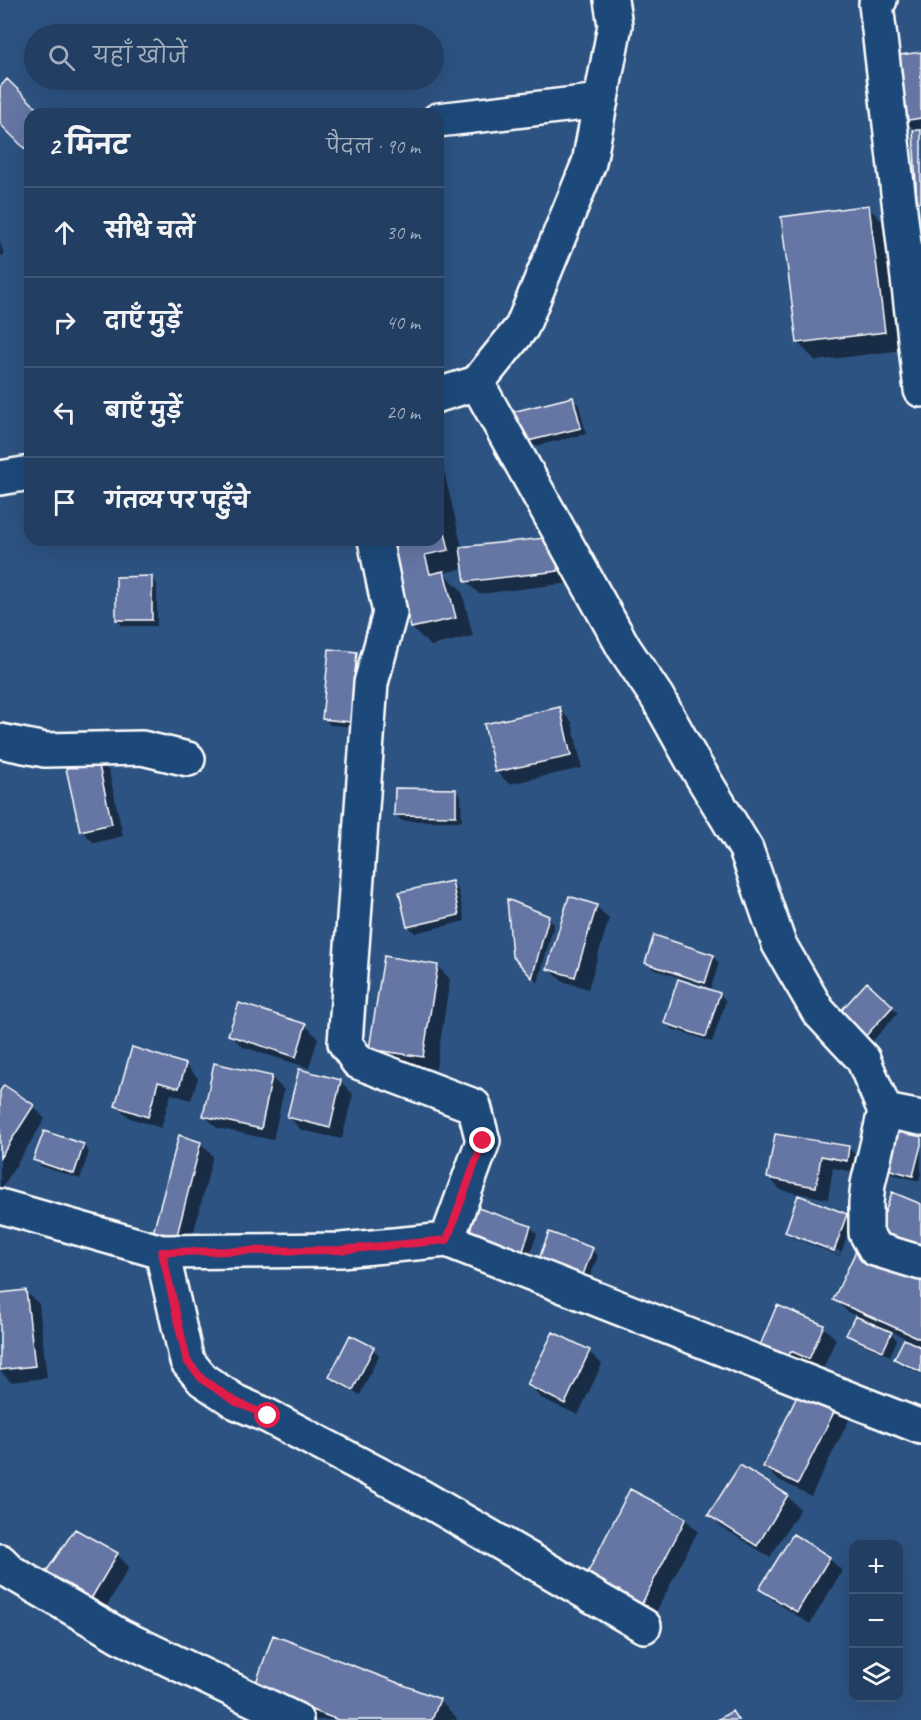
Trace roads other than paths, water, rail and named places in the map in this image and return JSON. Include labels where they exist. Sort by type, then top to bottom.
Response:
[{"type":"street","points":[[444,393],[477,383],[522,327],[589,163],[615,25],[611,0]]},
{"type":"street","points":[[880,0],[876,4],[911,219],[921,390]]},
{"type":"street","points":[[444,119],[601,101]]},
{"type":"street","points":[[477,383],[624,648],[657,697],[746,849],[779,944],[818,1011],[863,1059],[885,1111],[868,1184],[866,1233],[875,1249],[921,1263]]},
{"type":"street","points":[[0,478],[24,474]]},
{"type":"street","points":[[376,546],[390,613],[371,683],[345,1043],[358,1062],[474,1106],[483,1141],[447,1240]]},
{"type":"street","points":[[0,741],[45,750],[142,748],[188,759]]},
{"type":"street","points":[[885,1111],[921,1118]]},
{"type":"street","points":[[0,1206],[162,1252],[341,1250],[447,1240],[921,1426]]},
{"type":"street","points":[[162,1252],[187,1361],[203,1380],[236,1402],[268,1416],[420,1496],[644,1626]]},
{"type":"street","points":[[0,1561],[11,1572],[120,1636],[296,1720]]}]
